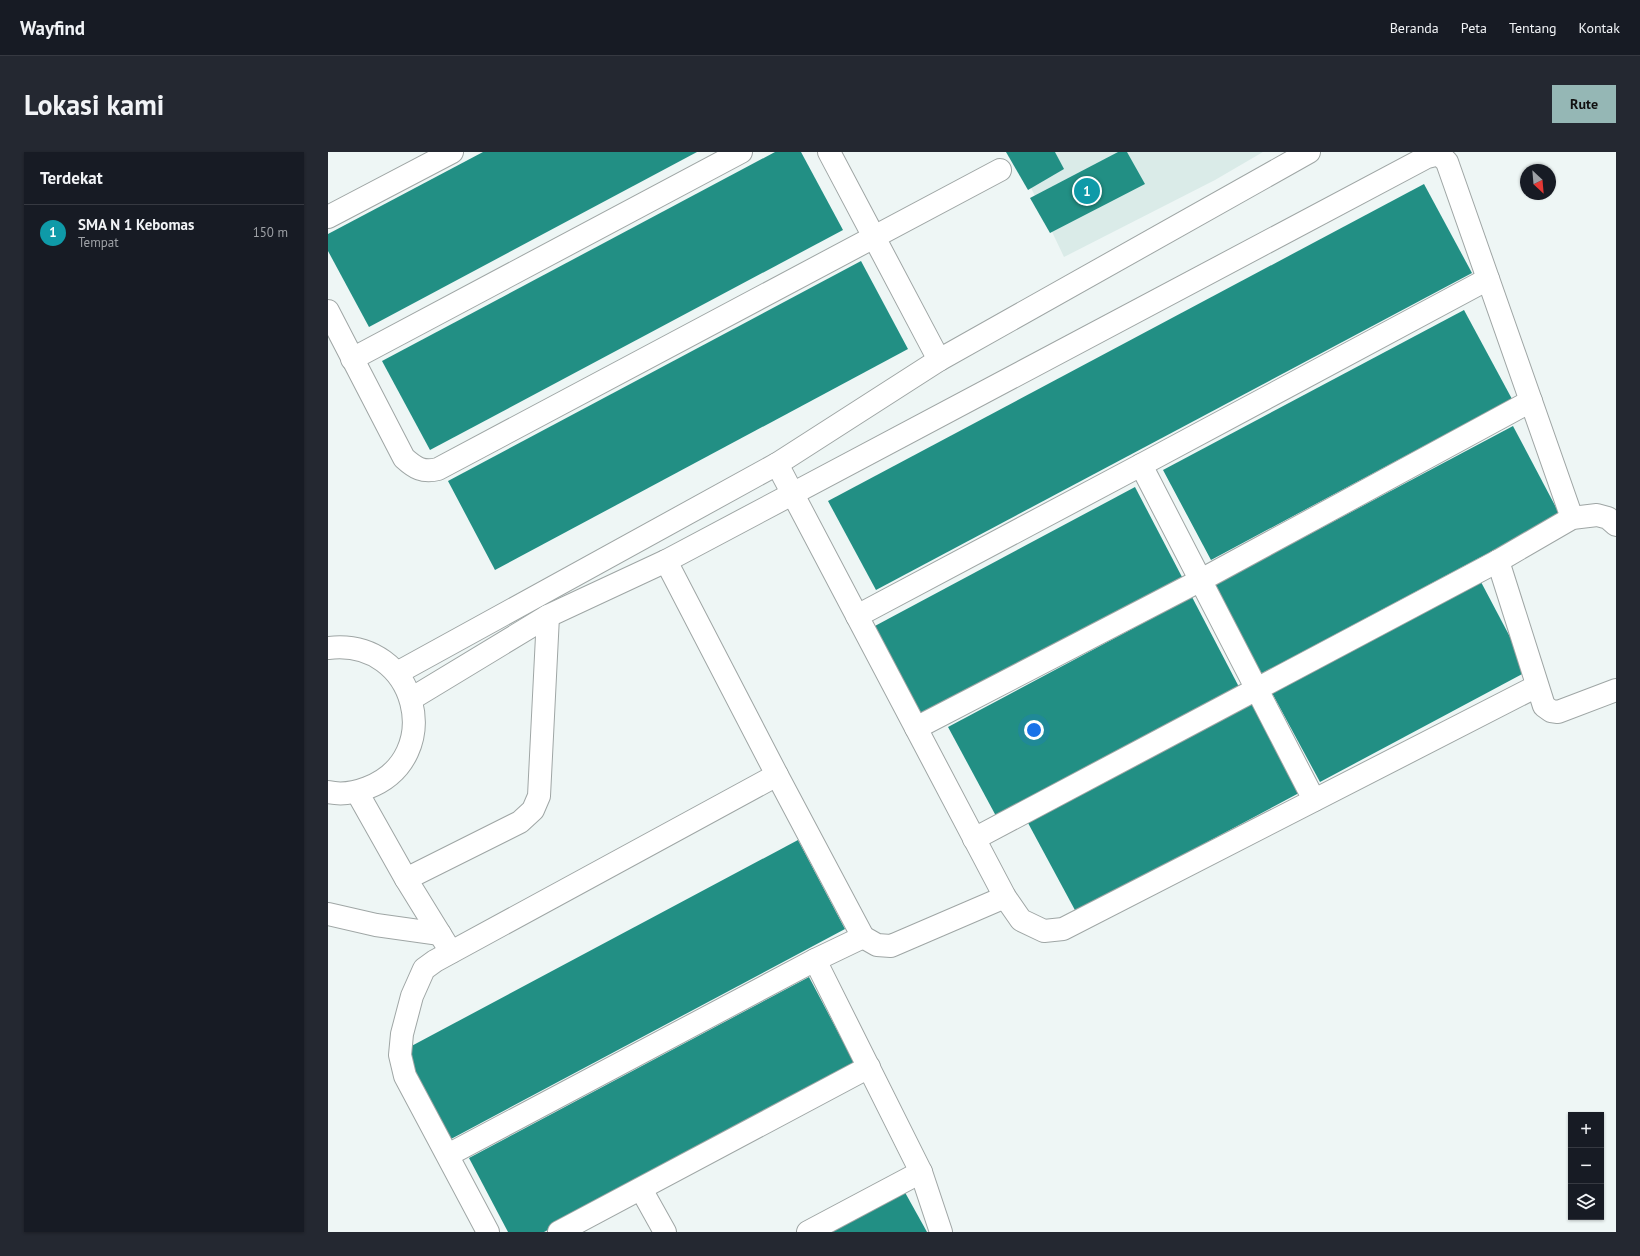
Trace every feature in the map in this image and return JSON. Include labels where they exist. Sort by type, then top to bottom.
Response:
[{"type":"street","points":[[328,217],[452,152]]},
{"type":"street","points":[[352,359],[741,152]]},
{"type":"street","points":[[829,152],[939,360]]},
{"type":"street","points":[[397,673],[777,464],[939,360],[1309,152]]},
{"type":"street","points":[[411,700],[548,616],[666,561],[1427,157],[1439,154],[1447,162],[1572,518]]},
{"type":"street","points":[[328,311],[404,458],[410,464],[428,472],[438,469],[873,236],[1000,170]]},
{"type":"street","points":[[857,616],[1141,466],[1488,279]]},
{"type":"street","points":[[916,728],[1201,580],[1531,401]]},
{"type":"street","points":[[777,464],[1005,897],[1021,920],[1044,931],[1063,929],[1537,686]]},
{"type":"street","points":[[1141,466],[1258,688],[1314,800]]},
{"type":"street","points":[[974,838],[1498,561],[1572,518],[1597,515],[1608,518],[1616,525]]},
{"type":"street","points":[[666,561],[863,937],[876,945],[891,946],[1005,897]]},
{"type":"street","points":[[1498,561],[1544,706],[1551,711],[1558,712],[1616,690]]},
{"type":"street","points":[[406,879],[520,822],[533,810],[539,796],[548,616]]},
{"type":"street","points":[[328,648],[356,648],[385,662],[397,673],[405,686],[411,700],[414,719],[411,739],[404,757],[392,773],[375,785],[357,792],[337,794],[328,792]]},
{"type":"street","points":[[488,1232],[406,1076],[400,1054],[402,1034],[412,996],[424,969],[435,961],[446,943],[777,775]]},
{"type":"street","points":[[357,792],[406,879],[446,943]]},
{"type":"street","points":[[328,914],[446,943]]},
{"type":"street","points":[[448,1155],[815,960],[863,937]]},
{"type":"street","points":[[815,960],[921,1172],[941,1232]]},
{"type":"street","points":[[559,1232],[869,1067]]},
{"type":"street","points":[[808,1232],[921,1172]]},
{"type":"street","points":[[640,1189],[665,1232]]},
{"type":"shaded area","points":[[1014,152],[1263,152],[1215,180],[1064,257]]},
{"type":"building","points":[[483,152],[697,152],[369,327],[328,251],[328,234]]},
{"type":"building","points":[[775,152],[801,152],[843,230],[430,450],[382,361]]},
{"type":"building","points":[[1006,152],[1055,152],[1064,169],[1028,190]]},
{"type":"building","points":[[1118,152],[1127,152],[1145,184],[1050,233],[1030,198]]},
{"type":"building","points":[[1424,184],[1472,273],[876,590],[828,501]]},
{"type":"building","points":[[861,261],[908,349],[495,570],[448,481]]},
{"type":"building","points":[[1464,310],[1512,399],[1211,560],[1163,470]]},
{"type":"building","points":[[1513,426],[1560,515],[1259,675],[1212,586]]},
{"type":"building","points":[[1135,487],[1182,577],[920,716],[873,627]]},
{"type":"building","points":[[1481,582],[1528,671],[1320,782],[1272,693]]},
{"type":"building","points":[[1192,597],[1239,687],[996,816],[948,727]]},
{"type":"building","points":[[1252,704],[1299,793],[1076,912],[1028,823]]},
{"type":"building","points":[[798,840],[845,929],[451,1139],[404,1050]]},
{"type":"building","points":[[809,977],[856,1066],[544,1232],[508,1232],[469,1158]]},
{"type":"building","points":[[902,1187],[927,1232],[818,1232]]},
{"type":"place","name":"SMA N 1 Kebomas","points":[[1087,191]]}]
